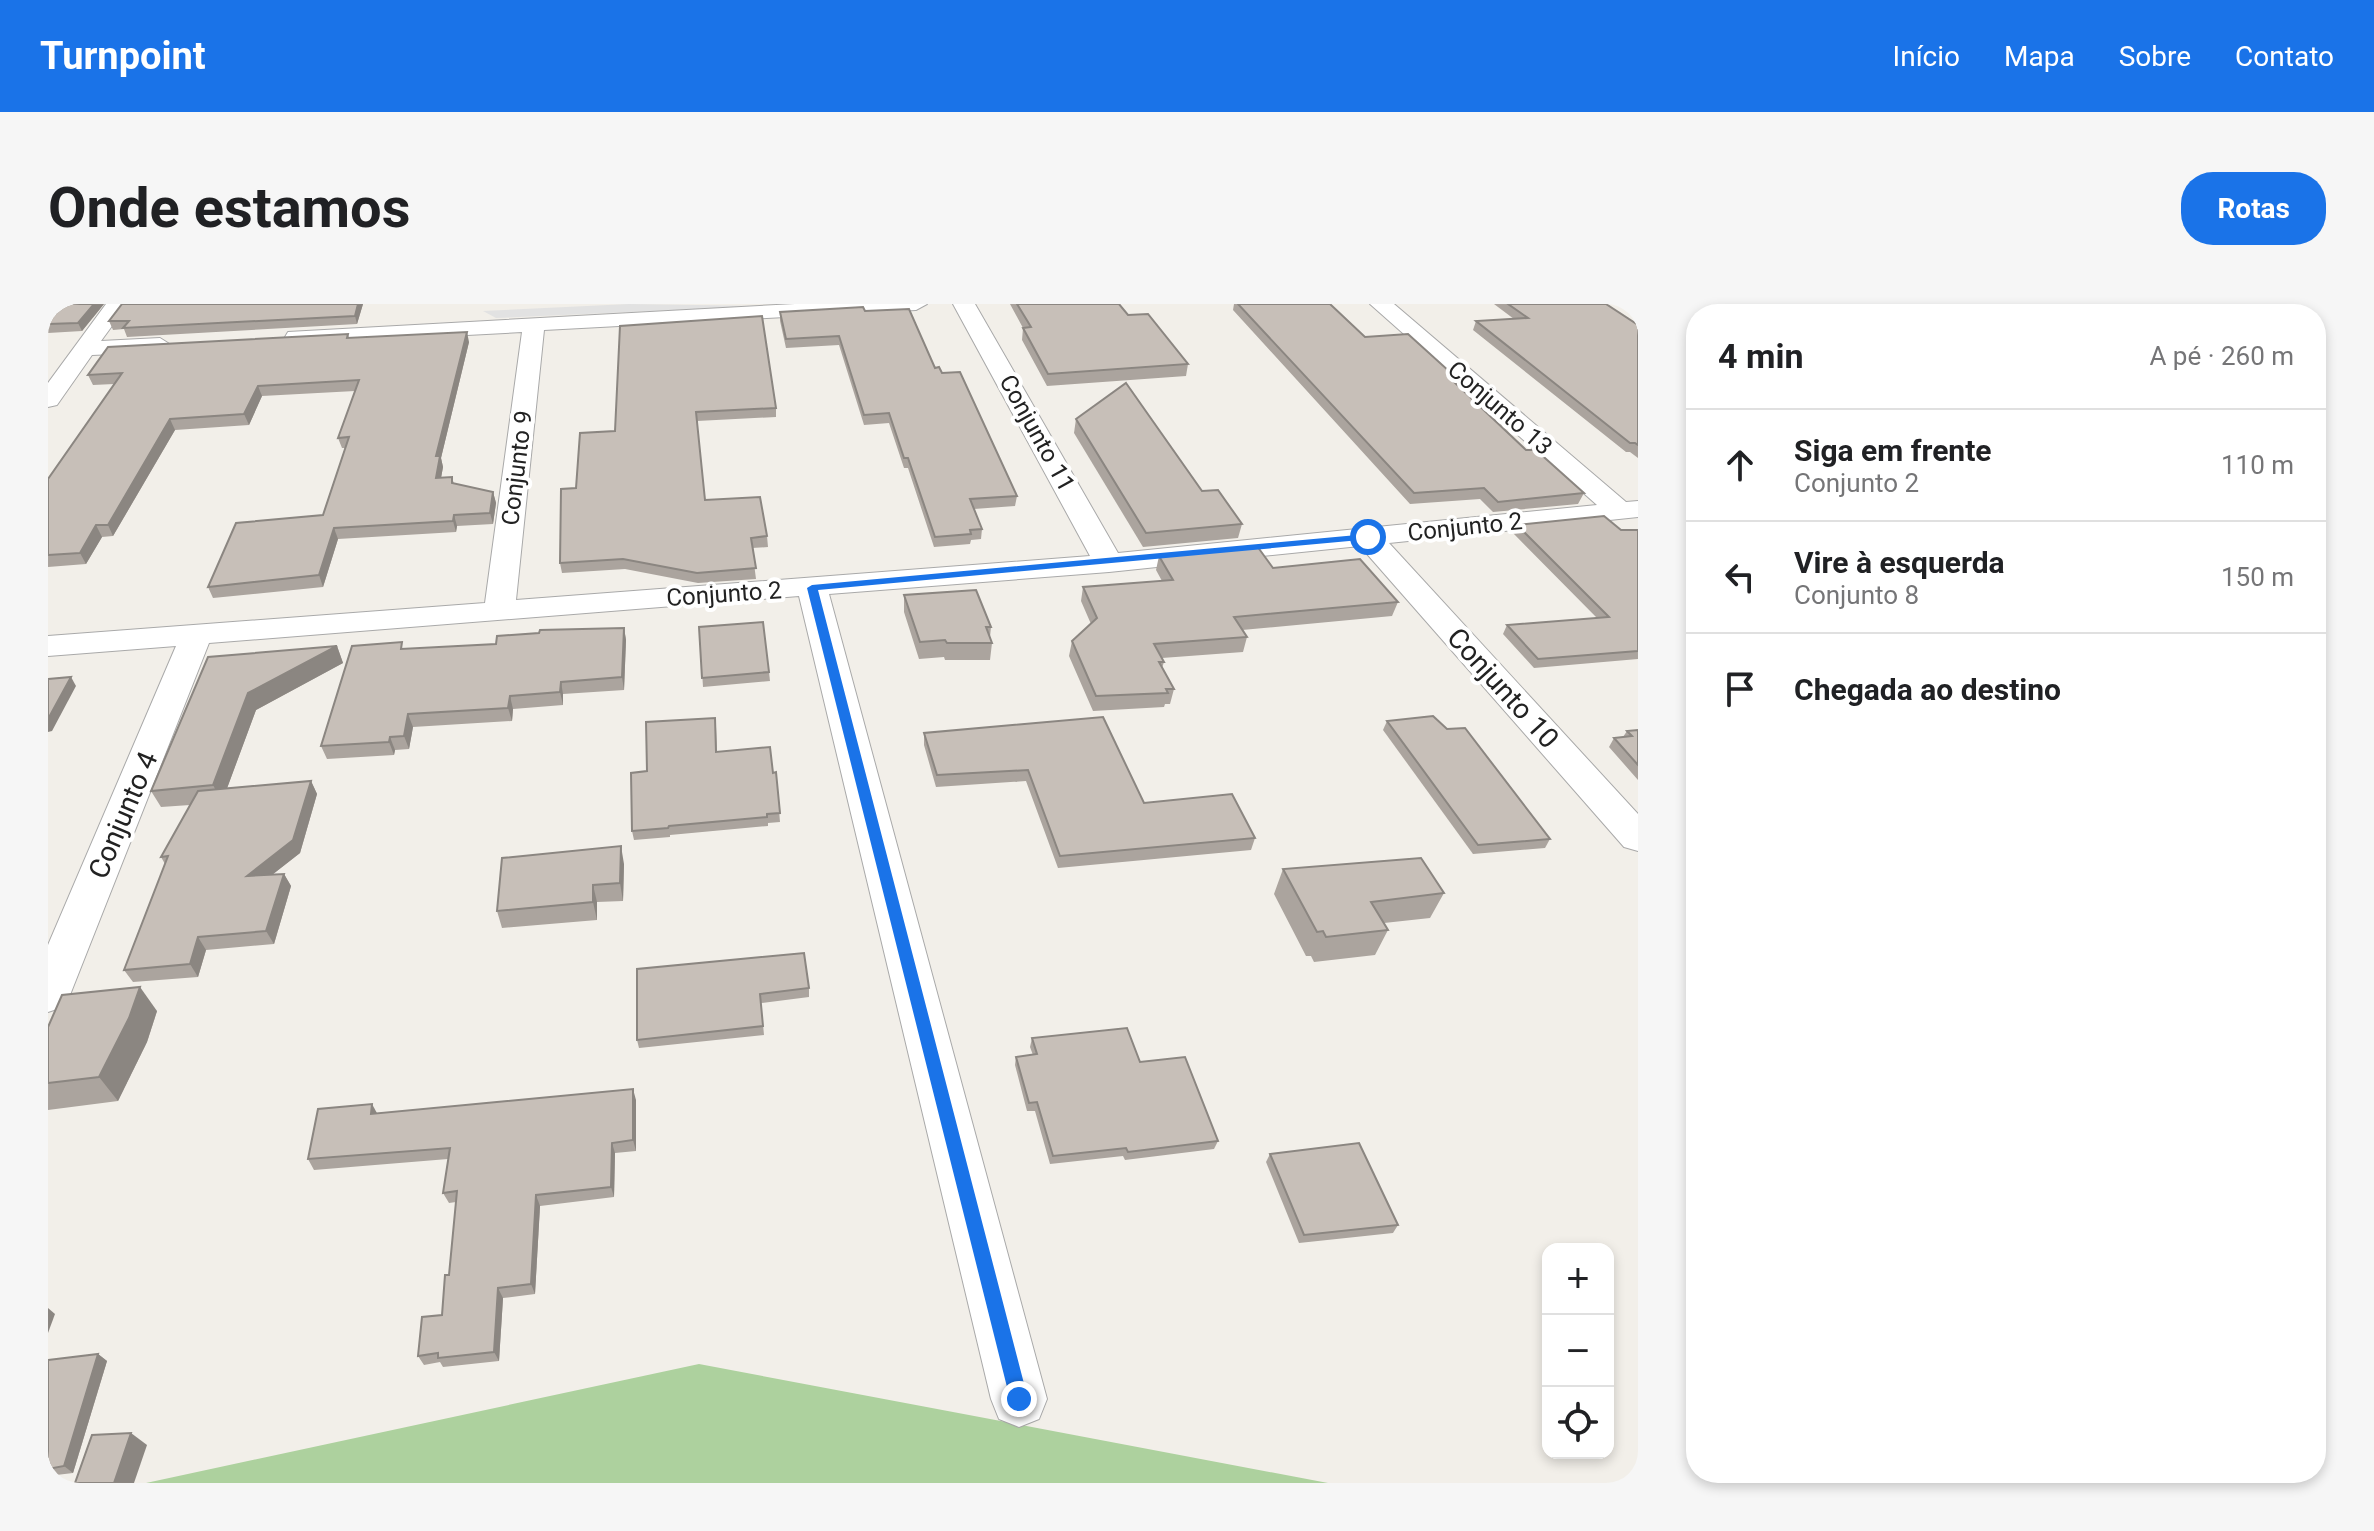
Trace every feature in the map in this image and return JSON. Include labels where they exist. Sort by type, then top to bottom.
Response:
[{"type":"street","points":[[48,400],[56,378],[84,349],[117,304]]},
{"type":"street","points":[[438,304],[446,329]]},
{"type":"street","points":[[273,339],[916,304]]},
{"type":"street","name":"Conjunto 11","points":[[964,304],[1109,563]]},
{"type":"street","name":"Conjunto 13","points":[[1381,304],[1629,510]]},
{"type":"street","name":"Conjunto 9","points":[[499,612],[534,324]]},
{"type":"street","points":[[84,349],[179,344]]},
{"type":"street","name":"Conjunto 2","points":[[48,646],[1109,563],[1629,510]]},
{"type":"street","name":"Conjunto 10","points":[[1368,537],[1638,838]]},
{"type":"street","points":[[812,588],[1019,1399]]},
{"type":"street","name":"Conjunto 4","points":[[48,995],[197,634]]},
{"type":"green space","points":[[699,1364],[1328,1483],[146,1483]]},
{"type":"shaded area","points":[[629,304],[765,306],[496,318],[483,311]]},
{"type":"building","points":[[48,304],[94,304],[78,323],[48,324]]},
{"type":"building","points":[[122,304],[358,304],[355,316],[123,328],[129,321],[109,321]]},
{"type":"building","points":[[1017,304],[1119,304],[1128,315],[1148,314],[1188,364],[1048,374],[1023,328],[1031,327]]},
{"type":"building","points":[[1238,304],[1330,304],[1365,337],[1408,334],[1460,381],[1454,382],[1526,450],[1536,450],[1584,493],[1498,502],[1484,488],[1414,493]]},
{"type":"building","points":[[1508,304],[1606,304],[1638,325],[1638,445],[1630,443],[1476,321],[1528,318]]},
{"type":"building","points":[[863,307],[865,311],[909,309],[935,368],[939,367],[942,373],[960,372],[1017,496],[970,499],[982,529],[970,530],[971,534],[935,537],[889,413],[864,415],[839,336],[786,339],[780,312]]},
{"type":"building","points":[[762,316],[776,408],[696,412],[705,500],[760,497],[767,536],[751,538],[756,568],[697,573],[623,559],[560,563],[561,489],[576,488],[580,433],[615,431],[620,326]]},
{"type":"building","points":[[467,332],[436,456],[440,456],[436,478],[452,477],[452,483],[493,492],[490,513],[454,515],[453,521],[334,528],[319,575],[208,587],[236,523],[323,515],[349,437],[338,438],[359,380],[258,386],[244,414],[170,419],[108,525],[96,525],[80,553],[48,555],[48,479],[122,373],[88,375],[108,347],[348,334],[347,338]]},
{"type":"building","points":[[1126,383],[1202,491],[1218,490],[1242,524],[1146,533],[1076,419]]},
{"type":"building","points":[[1604,516],[1621,530],[1638,530],[1638,651],[1538,659],[1507,625],[1609,617],[1517,525]]},
{"type":"building","points":[[1257,546],[1273,568],[1360,559],[1398,602],[1234,617],[1247,637],[1154,644],[1164,662],[1159,662],[1174,689],[1166,689],[1168,693],[1096,696],[1072,641],[1097,618],[1083,587],[1173,580],[1159,556]]},
{"type":"building","points":[[976,590],[991,627],[986,627],[992,643],[920,642],[904,595]]},
{"type":"building","points":[[763,622],[769,672],[702,678],[699,627]]},
{"type":"building","points":[[624,628],[622,677],[561,682],[560,692],[510,696],[508,708],[408,714],[404,736],[390,737],[389,742],[321,746],[352,646],[402,642],[401,649],[496,644],[497,636],[539,633],[540,630]]},
{"type":"building","points":[[337,646],[248,693],[213,785],[151,791],[208,657]]},
{"type":"building","points":[[71,677],[48,719],[48,679]]},
{"type":"building","points":[[1433,716],[1447,729],[1465,728],[1550,839],[1478,845],[1387,721]]},
{"type":"building","points":[[1103,717],[1144,803],[1232,794],[1255,838],[1060,856],[1028,770],[937,775],[924,733]]},
{"type":"building","points":[[715,718],[716,752],[770,747],[780,813],[767,814],[767,817],[632,831],[631,773],[647,771],[646,722]]},
{"type":"building","points":[[1638,730],[1638,765],[1614,738],[1632,736],[1627,731]]},
{"type":"building","points":[[311,781],[293,840],[247,876],[284,874],[266,931],[198,937],[190,964],[124,970],[168,856],[161,857],[198,791]]},
{"type":"building","points":[[621,846],[620,883],[593,885],[593,902],[497,911],[502,858]]},
{"type":"building","points":[[1421,858],[1444,893],[1371,902],[1388,930],[1326,937],[1323,931],[1317,932],[1283,869]]},
{"type":"building","points":[[804,953],[809,988],[760,994],[763,1026],[637,1040],[637,969]]},
{"type":"building","points":[[140,987],[129,1018],[99,1077],[48,1083],[48,1027],[62,995]]},
{"type":"building","points":[[1127,1028],[1140,1062],[1185,1057],[1218,1141],[1128,1152],[1126,1148],[1053,1156],[1037,1102],[1029,1103],[1016,1057],[1037,1054],[1032,1038]]},
{"type":"building","points":[[633,1089],[633,1140],[612,1143],[611,1187],[536,1195],[531,1284],[498,1288],[494,1352],[438,1358],[438,1353],[418,1356],[422,1317],[442,1315],[445,1275],[449,1275],[457,1191],[443,1193],[450,1148],[308,1159],[318,1109],[372,1104],[371,1114]]},
{"type":"building","points":[[1359,1143],[1398,1225],[1304,1235],[1270,1154]]},
{"type":"building","points":[[98,1354],[64,1466],[48,1469],[48,1360]]},
{"type":"building","points":[[131,1433],[114,1483],[75,1483],[92,1435]]},
{"type":"route","points":[[1019,1399],[812,588],[1368,537]]}]
